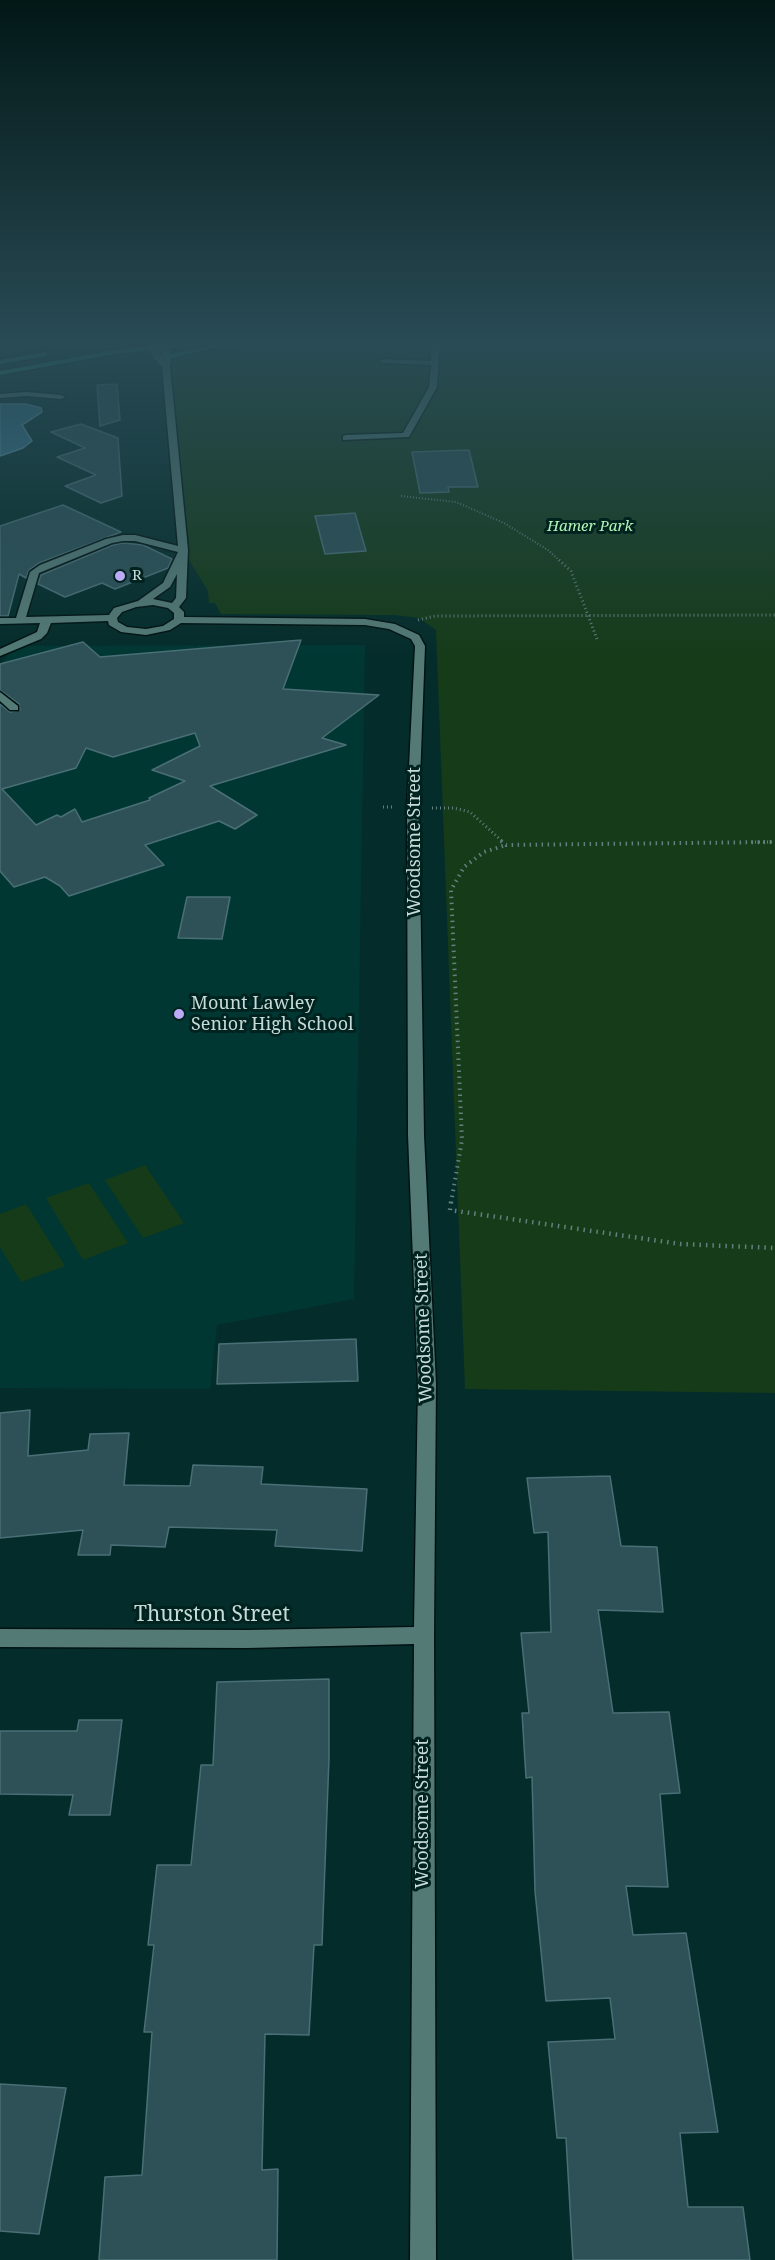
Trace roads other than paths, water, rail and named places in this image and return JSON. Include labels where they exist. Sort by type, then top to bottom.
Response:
[{"type":"street","points":[[173,608],[181,598],[183,550],[174,446]]},
{"type":"street","points":[[20,621],[35,572],[43,567],[109,541],[123,538],[135,538],[183,550]]},
{"type":"street","points":[[112,618],[118,610],[140,603],[167,585],[183,550]]},
{"type":"street","points":[[112,618],[113,623],[125,630],[146,632],[166,628],[179,620],[179,612],[162,603],[140,603]]},
{"type":"street","points":[[0,621],[112,618]]},
{"type":"street","name":"Woodsome Street","points":[[179,620],[365,622],[391,626],[415,637],[420,646],[413,807],[416,1136],[427,1384],[424,1635],[423,2260]]},
{"type":"street","points":[[0,652],[37,637],[42,633],[46,621]]},
{"type":"street","points":[[0,695],[14,708]]},
{"type":"street","name":"Thurston Street","points":[[0,1638],[246,1640],[424,1635]]},
{"type":"water","points":[[0,446],[25,446],[23,448],[0,456]]},
{"type":"place","name":"R","points":[[120,576]]},
{"type":"place","name":"Mount Lawley Senior High School","points":[[179,1014]]},
{"type":"park label","name":"Hamer Park","points":[[590,527]]}]
